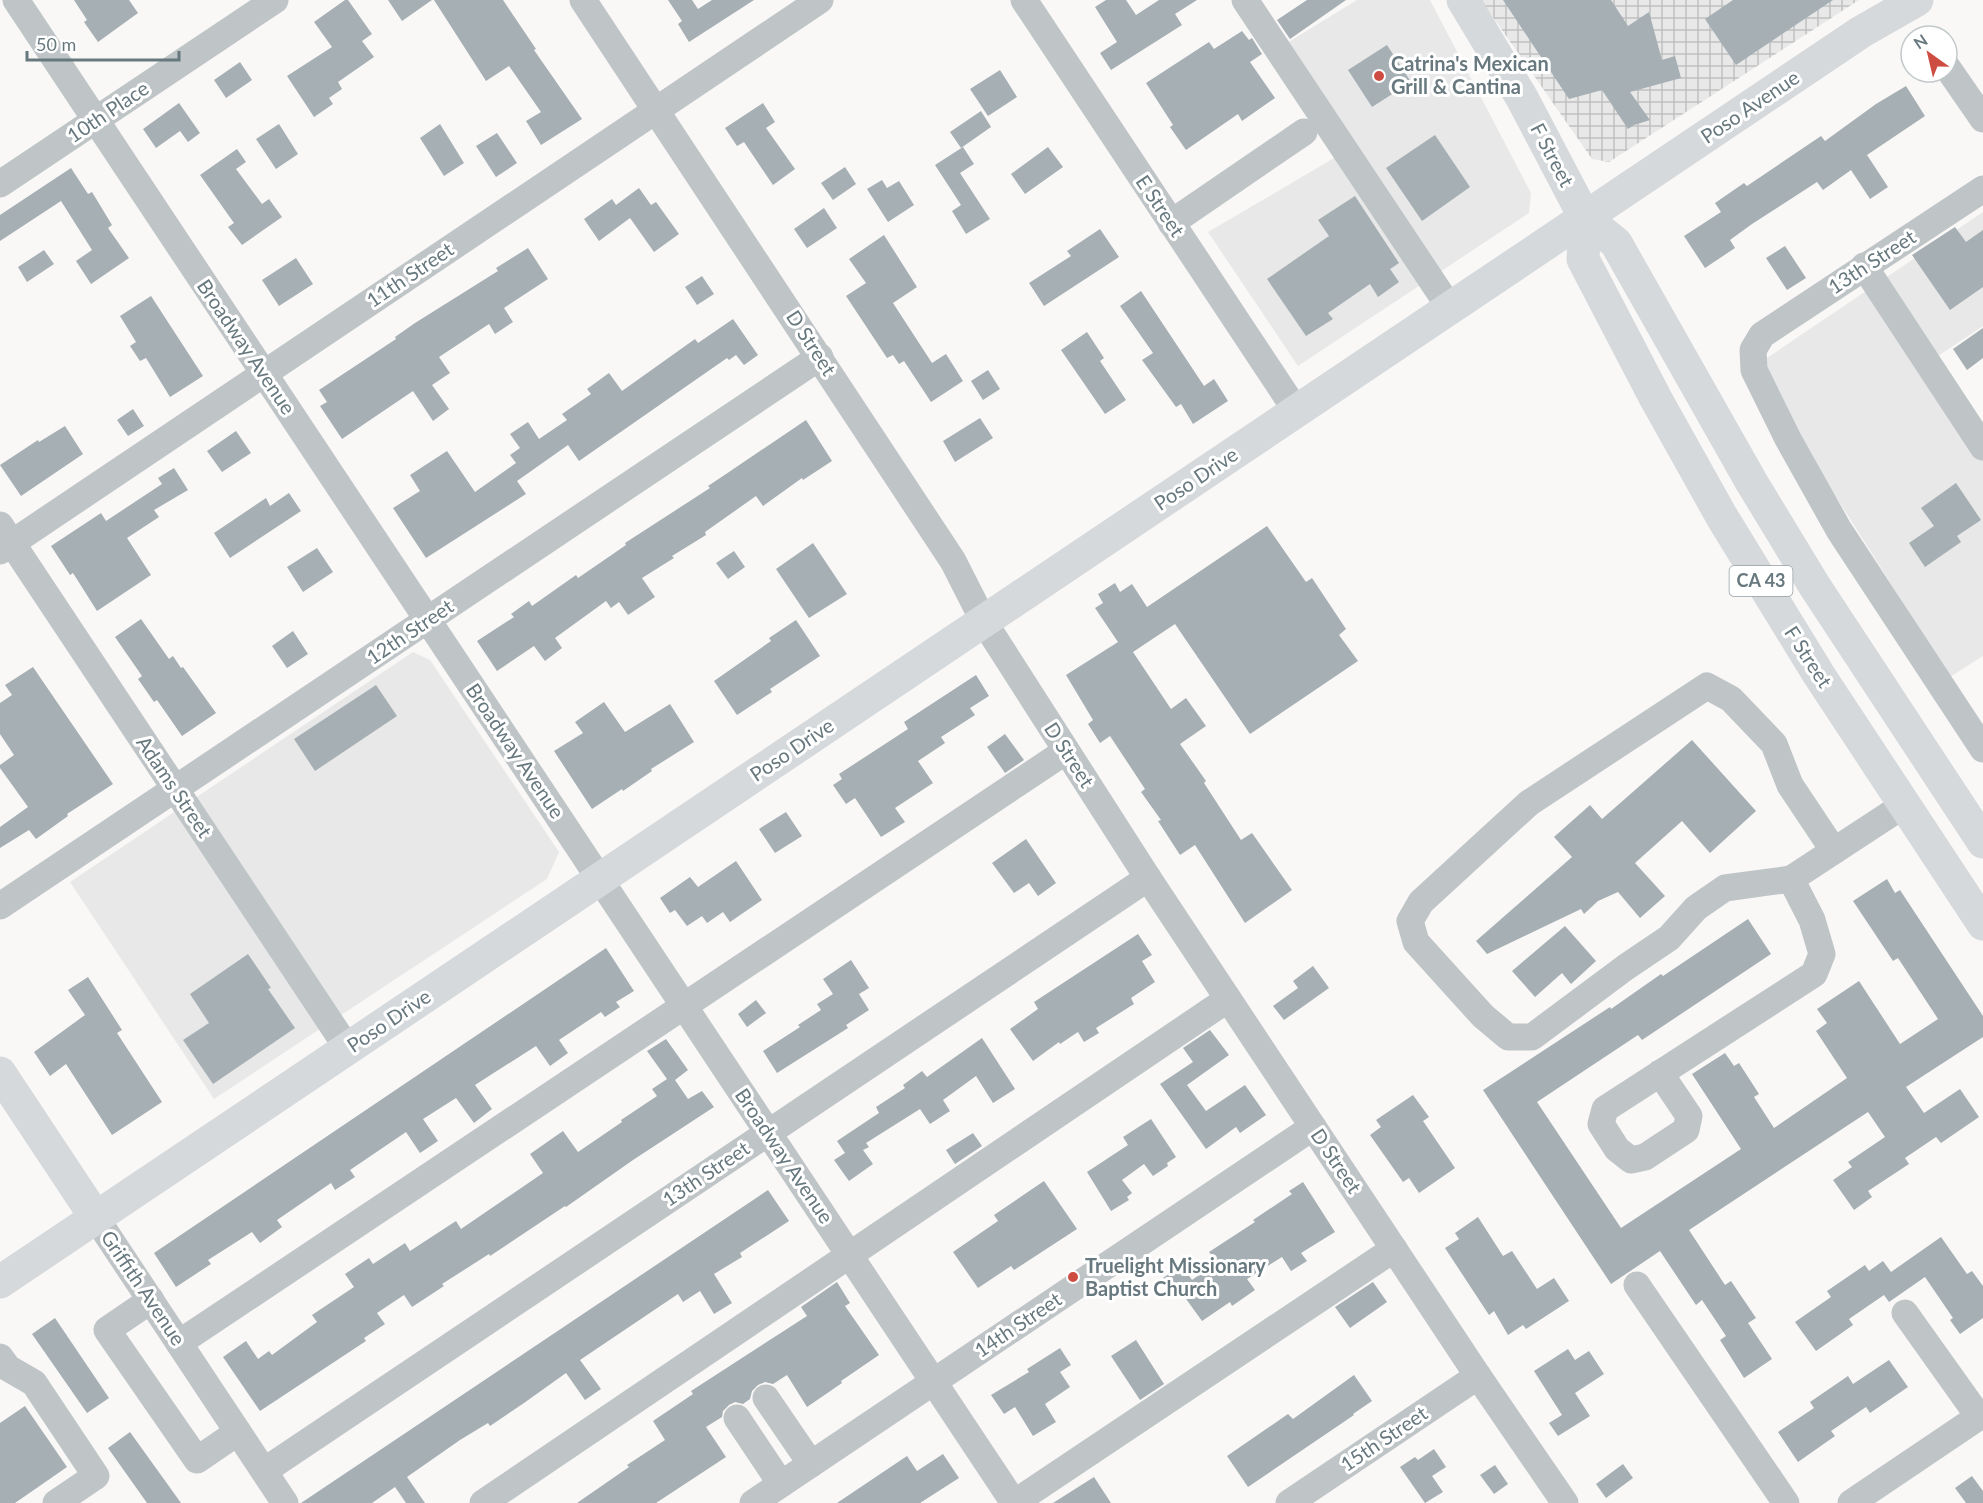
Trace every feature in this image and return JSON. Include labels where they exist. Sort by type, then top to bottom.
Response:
[{"type":"main road","name":"F Street","points":[[1463,0],[1522,98],[1585,218],[1616,243],[1752,483],[1814,585],[1983,843]]},
{"type":"main road","name":"Poso Avenue","points":[[1585,218],[1862,32],[1917,0]]},
{"type":"main road","name":"Poso Drive","points":[[0,1282],[1585,218]]},
{"type":"main road","name":"F Street","points":[[1585,218],[1583,259],[1656,399],[1722,517],[1784,619],[1983,924]]},
{"type":"main road","name":"Griffith Avenue","points":[[0,1073],[96,1218]]},
{"type":"street","name":"Broadway Avenue","points":[[16,0],[1014,1503]]},
{"type":"street","name":"10th Place","points":[[0,184],[275,0]]},
{"type":"street","name":"D Street","points":[[583,0],[953,561],[984,622],[1148,878],[1559,1501]]},
{"type":"street","name":"11th Street","points":[[4,539],[264,374],[820,0]]},
{"type":"street","name":"E Street","points":[[1024,0],[1297,412]]},
{"type":"street","points":[[1245,0],[1450,308]]},
{"type":"street","points":[[1959,84],[1983,119]]},
{"type":"street","points":[[1171,223],[1304,132]]},
{"type":"street","name":"13th Street","points":[[1983,189],[1762,335],[1754,350],[1754,370],[1788,439],[1839,530],[1983,749]]},
{"type":"street","points":[[1864,266],[1983,447]]},
{"type":"street","name":"12th Street","points":[[0,906],[820,357]]},
{"type":"street","name":"Adams Street","points":[[4,539],[176,789],[348,1049]]},
{"type":"street","points":[[1834,851],[1790,785],[1774,744],[1731,699],[1707,686],[1529,802],[1421,902],[1410,921],[1416,942],[1483,1016],[1508,1037],[1532,1037],[1669,938],[1696,908],[1725,888],[1791,879],[1834,851],[1904,805]]},
{"type":"street","points":[[179,1343],[1066,751]]},
{"type":"street","name":"13th Street","points":[[264,1471],[1148,878]]},
{"type":"street","points":[[1660,1073],[1814,974],[1822,954],[1812,920],[1791,879]]},
{"type":"street","points":[[483,1503],[1228,999]]},
{"type":"street","name":"14th Street","points":[[753,1503],[1313,1127]]},
{"type":"street","name":"Griffith Avenue","points":[[96,1218],[285,1503]]},
{"type":"street","points":[[1014,1503],[1394,1249]]},
{"type":"street","points":[[1637,1285],[1786,1503]]},
{"type":"street","points":[[151,1300],[107,1330],[197,1460],[238,1431]]},
{"type":"street","points":[[1851,1503],[1981,1415],[1905,1313]]},
{"type":"street","points":[[0,1357],[8,1368],[34,1383],[96,1476],[56,1503]]},
{"type":"street","name":"15th Street","points":[[1289,1503],[1478,1376]]},
{"type":"street","points":[[766,1398],[811,1464]]},
{"type":"street","points":[[736,1418],[781,1484]]},
{"type":"shaded area","points":[[1357,0],[1430,0],[1531,193],[1529,213],[1298,366],[1208,232],[1341,154],[1269,54]]},
{"type":"shaded area","points":[[1481,0],[1859,0],[1609,162],[1592,159]]},
{"type":"shaded area","points":[[1983,212],[1983,326],[1938,356],[1983,423],[1983,656],[1950,677],[1771,394],[1761,362]]},
{"type":"shaded area","points":[[413,652],[430,660],[559,852],[547,879],[214,1099],[70,882]]},
{"type":"building","points":[[74,0],[129,0],[138,13],[98,42],[84,22],[87,20]]},
{"type":"building","points":[[348,0],[372,34],[362,41],[374,57],[338,82],[342,89],[329,98],[333,104],[314,117],[287,76],[332,47],[314,22]]},
{"type":"building","points":[[388,0],[432,0],[402,21]]},
{"type":"building","points":[[434,0],[503,0],[536,49],[534,50],[582,119],[541,145],[526,121],[541,112],[509,66],[486,81]]},
{"type":"building","points":[[668,0],[692,0],[698,9],[712,0],[754,0],[689,42],[678,24],[682,21]]},
{"type":"building","points":[[1106,0],[1126,0],[1136,15],[1159,0],[1197,0],[1175,14],[1182,25],[1111,70],[1100,53],[1117,42],[1095,7]]},
{"type":"building","points":[[1307,0],[1346,0],[1290,39],[1277,20]]},
{"type":"building","points":[[1503,0],[1611,0],[1628,26],[1649,12],[1662,60],[1675,56],[1681,78],[1630,92],[1650,120],[1628,129],[1602,90],[1569,99]]},
{"type":"building","points":[[1733,0],[1833,0],[1736,65],[1705,19]]},
{"type":"building","points":[[1242,31],[1249,40],[1252,38],[1262,54],[1250,62],[1275,98],[1242,121],[1238,114],[1186,150],[1170,127],[1173,125],[1146,83],[1209,42],[1214,49]]},
{"type":"building","name":"Catrina's Mexican Grill & Cantina","points":[[1387,45],[1411,82],[1372,107],[1348,70]]},
{"type":"building","points":[[240,62],[252,80],[226,98],[214,80]]},
{"type":"building","points":[[1000,70],[1017,97],[988,116],[970,89]]},
{"type":"building","points":[[1906,86],[1925,116],[1867,155],[1888,187],[1870,199],[1851,170],[1823,190],[1817,182],[1730,240],[1735,248],[1705,268],[1684,236],[1721,212],[1715,203],[1744,183],[1747,186],[1821,136],[1825,141],[1876,104]]},
{"type":"building","points":[[179,103],[200,133],[188,142],[180,131],[156,148],[143,129]]},
{"type":"building","points":[[763,103],[775,122],[766,128],[795,169],[773,185],[744,142],[737,146],[725,128]]},
{"type":"building","points":[[981,111],[991,127],[961,148],[950,132]]},
{"type":"building","points":[[279,124],[298,154],[276,169],[256,139]]},
{"type":"building","points":[[440,124],[464,163],[444,176],[420,138]]},
{"type":"building","points":[[497,133],[517,163],[496,177],[476,146]]},
{"type":"building","points":[[1435,135],[1470,187],[1422,221],[1386,168]]},
{"type":"building","points":[[963,147],[974,164],[960,173],[990,219],[966,234],[952,211],[961,205],[935,165]]},
{"type":"building","points":[[1048,147],[1063,167],[1025,194],[1011,174]]},
{"type":"building","points":[[237,149],[246,162],[236,169],[262,204],[269,199],[282,217],[242,245],[228,227],[234,223],[200,175]]},
{"type":"building","points":[[845,167],[856,184],[833,200],[821,183]]},
{"type":"building","points":[[71,168],[88,194],[92,192],[112,225],[108,228],[129,258],[91,284],[76,261],[92,250],[61,201],[0,241],[0,215]]},
{"type":"building","points":[[882,180],[887,188],[899,181],[914,205],[888,222],[867,189]]},
{"type":"building","points":[[639,188],[651,205],[656,202],[679,234],[654,252],[630,218],[599,241],[584,219],[612,199],[616,205]]},
{"type":"building","points":[[1355,196],[1399,263],[1390,269],[1399,282],[1378,297],[1370,284],[1328,313],[1333,319],[1306,336],[1267,279],[1329,236],[1318,220]]},
{"type":"building","points":[[824,208],[837,228],[807,248],[794,229]]},
{"type":"building","points":[[1955,227],[1966,242],[1983,230],[1983,287],[1950,310],[1912,255]]},
{"type":"building","points":[[1100,229],[1119,257],[1044,306],[1029,283],[1071,256],[1067,251]]},
{"type":"building","points":[[884,235],[917,287],[893,303],[932,363],[946,354],[963,381],[931,402],[904,361],[899,364],[893,355],[887,358],[846,296],[866,283],[849,259]]},
{"type":"building","points":[[1785,246],[1806,278],[1787,290],[1766,258]]},
{"type":"building","points":[[528,248],[548,279],[504,308],[513,322],[495,334],[489,324],[439,357],[450,373],[432,385],[449,409],[433,421],[413,391],[342,439],[320,406],[327,402],[319,390],[396,339],[395,337],[415,323],[498,271],[496,268]]},
{"type":"building","points":[[44,250],[54,264],[27,282],[18,267]]},
{"type":"building","points":[[296,258],[313,284],[279,306],[262,280]]},
{"type":"building","points":[[702,276],[714,294],[697,305],[685,287]]},
{"type":"building","points":[[1141,291],[1204,386],[1214,379],[1228,401],[1193,424],[1181,404],[1176,407],[1142,360],[1153,353],[1120,306]]},
{"type":"building","points":[[151,296],[203,376],[170,397],[146,358],[140,361],[130,346],[136,342],[120,316]]},
{"type":"building","points":[[733,319],[758,355],[744,365],[736,355],[729,360],[727,358],[579,461],[568,445],[517,481],[526,494],[426,558],[393,508],[420,491],[410,475],[447,451],[475,492],[516,463],[510,455],[520,448],[510,434],[528,422],[539,439],[567,420],[562,414],[591,394],[587,389],[609,373],[622,391],[695,339],[698,343]]},
{"type":"building","points":[[1983,328],[1983,358],[1967,370],[1953,349]]},
{"type":"building","points":[[1087,332],[1104,358],[1100,361],[1126,400],[1105,414],[1061,350]]},
{"type":"building","points":[[988,370],[1000,389],[983,400],[971,381]]},
{"type":"building","points":[[133,409],[144,426],[128,436],[117,420]]},
{"type":"building","points":[[980,418],[993,438],[955,462],[943,441]]},
{"type":"building","points":[[806,420],[832,461],[803,480],[802,478],[763,506],[756,496],[705,532],[706,535],[642,578],[655,597],[628,615],[619,602],[611,608],[606,601],[555,638],[562,648],[545,661],[534,646],[497,671],[477,641],[514,617],[511,614],[529,601],[532,606],[576,575],[578,578],[626,545],[625,543],[710,488],[708,486]]},
{"type":"building","points":[[65,426],[83,454],[21,496],[0,465],[38,440],[39,442]]},
{"type":"building","points":[[236,431],[251,453],[222,472],[207,451]]},
{"type":"building","points":[[174,468],[188,490],[154,510],[159,517],[127,538],[151,575],[97,611],[73,573],[70,575],[51,546],[101,513],[106,521],[162,484],[158,478]]},
{"type":"building","points":[[1956,483],[1981,520],[1957,536],[1961,542],[1925,567],[1909,543],[1934,526],[1921,508]]},
{"type":"building","points":[[289,493],[301,511],[230,558],[214,533],[266,498],[270,506]]},
{"type":"building","points":[[1267,526],[1306,582],[1312,578],[1346,629],[1339,635],[1358,661],[1250,734],[1175,624],[1133,652],[1171,709],[1186,698],[1206,726],[1180,744],[1206,781],[1204,783],[1241,840],[1252,833],[1292,890],[1245,923],[1195,845],[1180,855],[1158,821],[1161,820],[1141,792],[1145,789],[1110,736],[1100,743],[1088,724],[1093,720],[1066,675],[1118,642],[1095,608],[1103,603],[1098,594],[1115,583],[1120,592],[1132,584],[1147,607]]},
{"type":"building","points":[[813,543],[847,594],[809,618],[776,569]]},
{"type":"building","points":[[317,548],[333,572],[303,592],[287,567]]},
{"type":"building","points":[[734,551],[745,567],[728,579],[716,563]]},
{"type":"building","points":[[141,619],[169,659],[173,656],[181,668],[183,667],[216,713],[182,736],[157,700],[154,702],[138,679],[142,676],[115,637]]},
{"type":"building","points":[[796,620],[820,656],[770,689],[772,692],[737,715],[714,681],[771,641],[769,638]]},
{"type":"building","points":[[293,631],[308,654],[287,668],[272,646]]},
{"type":"building","points":[[33,667],[113,784],[67,814],[68,816],[36,839],[29,830],[0,848],[0,827],[28,807],[0,768],[0,765],[14,755],[0,734],[0,703],[12,695],[5,685]]},
{"type":"building","points":[[976,675],[989,696],[970,708],[975,715],[941,737],[945,743],[918,761],[933,783],[895,808],[905,822],[881,837],[855,798],[846,804],[833,785],[842,779],[839,774],[908,729],[904,722]]},
{"type":"building","points":[[376,685],[397,716],[315,771],[294,739]]},
{"type":"building","points":[[604,702],[625,732],[670,704],[694,742],[651,769],[652,771],[623,791],[622,789],[592,809],[554,751],[583,733],[575,722]]},
{"type":"building","points":[[1005,734],[1024,760],[1005,773],[987,747]]},
{"type":"building","points":[[1692,740],[1756,811],[1710,853],[1682,821],[1635,863],[1665,896],[1640,918],[1618,892],[1598,901],[1584,914],[1581,909],[1487,954],[1476,941],[1572,857],[1554,837],[1590,805],[1602,819]]},
{"type":"building","points":[[786,812],[802,836],[775,853],[759,829]]},
{"type":"building","points":[[1026,839],[1056,883],[1038,896],[1029,883],[1014,893],[992,863]]},
{"type":"building","points":[[736,861],[762,900],[730,922],[723,912],[707,923],[702,916],[687,926],[675,910],[670,913],[660,898],[690,877],[698,887]]},
{"type":"building","points":[[1887,879],[1895,893],[1900,890],[1983,1016],[1983,1037],[1906,1087],[1924,1113],[1960,1089],[1979,1117],[1941,1143],[1936,1137],[1905,1158],[1909,1164],[1868,1191],[1872,1197],[1854,1210],[1833,1180],[1852,1167],[1848,1162],[1885,1137],[1868,1112],[1689,1230],[1725,1285],[1731,1281],[1756,1318],[1748,1323],[1772,1359],[1744,1378],[1720,1340],[1726,1336],[1702,1300],[1696,1305],[1660,1251],[1611,1284],[1483,1090],[1610,1007],[1611,1009],[1661,974],[1663,976],[1748,919],[1771,954],[1642,1040],[1638,1035],[1537,1102],[1621,1228],[1741,1149],[1692,1074],[1725,1053],[1734,1066],[1739,1063],[1759,1094],[1754,1097],[1774,1128],[1847,1078],[1816,1031],[1827,1023],[1817,1009],[1859,981],[1900,1044],[1938,1019],[1898,958],[1893,961],[1853,901]]},
{"type":"building","points":[[1565,926],[1596,961],[1571,984],[1562,973],[1535,997],[1512,971]]},
{"type":"building","points":[[1138,934],[1152,955],[1142,961],[1155,982],[1131,998],[1134,1004],[1096,1028],[1099,1033],[1084,1042],[1078,1032],[1060,1044],[1059,1042],[1033,1061],[1010,1029],[1038,1009],[1034,1002]]},
{"type":"building","points":[[606,948],[634,991],[616,1002],[620,1007],[605,1017],[601,1012],[559,1040],[568,1053],[550,1066],[536,1046],[475,1085],[492,1109],[474,1123],[456,1098],[423,1119],[438,1141],[420,1153],[406,1132],[350,1170],[355,1177],[335,1190],[331,1183],[277,1220],[282,1227],[260,1243],[252,1232],[208,1260],[211,1264],[176,1287],[154,1253]]},
{"type":"building","points":[[248,954],[271,988],[268,989],[295,1028],[213,1084],[183,1040],[209,1023],[190,994]]},
{"type":"building","points":[[851,960],[869,988],[859,994],[869,1010],[846,1025],[848,1028],[777,1073],[763,1051],[821,1010],[817,1004],[833,994],[823,979]]},
{"type":"building","points":[[1313,966],[1329,988],[1284,1020],[1273,1006],[1298,988],[1293,981]]},
{"type":"building","points":[[88,977],[122,1030],[117,1033],[162,1102],[112,1135],[66,1064],[50,1076],[34,1052],[85,1015],[68,990]]},
{"type":"building","points":[[756,1000],[766,1013],[747,1027],[738,1014]]},
{"type":"building","points":[[1210,1030],[1229,1055],[1187,1085],[1206,1111],[1245,1085],[1266,1115],[1240,1133],[1236,1127],[1206,1149],[1160,1084],[1193,1062],[1183,1048]]},
{"type":"building","points":[[982,1038],[1015,1089],[993,1103],[976,1076],[943,1100],[950,1111],[930,1124],[920,1109],[866,1143],[869,1147],[863,1150],[873,1164],[849,1181],[834,1160],[845,1153],[837,1141],[879,1113],[876,1107],[905,1088],[903,1085],[922,1071],[927,1077]]},
{"type":"building","points":[[666,1039],[688,1070],[675,1080],[688,1099],[702,1091],[714,1107],[566,1207],[442,1284],[444,1286],[412,1307],[404,1295],[377,1313],[385,1324],[364,1338],[366,1341],[260,1411],[223,1357],[246,1341],[258,1359],[269,1351],[272,1355],[317,1322],[312,1315],[354,1287],[345,1274],[369,1258],[373,1264],[405,1243],[410,1251],[456,1221],[461,1229],[543,1173],[530,1154],[563,1131],[578,1152],[622,1122],[621,1120],[657,1096],[652,1089],[667,1079],[647,1051]]},
{"type":"building","points":[[1413,1095],[1429,1117],[1423,1121],[1455,1168],[1419,1193],[1409,1178],[1403,1182],[1370,1135],[1381,1127],[1376,1120]]},
{"type":"building","points":[[1151,1119],[1176,1157],[1167,1163],[1168,1166],[1153,1176],[1144,1164],[1122,1180],[1132,1193],[1127,1197],[1129,1200],[1111,1211],[1087,1172],[1128,1145],[1123,1137]]},
{"type":"building","points":[[973,1133],[982,1146],[955,1164],[946,1150]]},
{"type":"building","points":[[1044,1181],[1077,1229],[1014,1270],[1011,1266],[978,1288],[953,1252],[998,1221],[994,1215]]},
{"type":"building","points":[[1303,1182],[1335,1232],[1301,1253],[1307,1261],[1291,1271],[1282,1257],[1247,1279],[1255,1290],[1232,1306],[1230,1302],[1202,1321],[1181,1292],[1175,1296],[1163,1278],[1182,1265],[1192,1280],[1217,1262],[1209,1252],[1255,1222],[1253,1220],[1292,1194],[1289,1191]]},
{"type":"building","points":[[768,1190],[789,1221],[740,1253],[742,1257],[714,1274],[732,1303],[714,1314],[700,1291],[683,1302],[678,1294],[580,1360],[601,1389],[585,1400],[566,1373],[490,1426],[488,1423],[460,1440],[407,1477],[425,1503],[406,1503],[395,1487],[372,1503],[301,1503]]},
{"type":"building","points":[[1478,1217],[1503,1256],[1512,1251],[1537,1289],[1554,1278],[1569,1301],[1526,1329],[1523,1325],[1508,1335],[1494,1311],[1489,1315],[1445,1248],[1459,1239],[1455,1233]]},
{"type":"building","points":[[1941,1237],[1967,1274],[1972,1271],[1983,1286],[1983,1318],[1960,1334],[1950,1320],[1953,1318],[1925,1277],[1889,1302],[1884,1295],[1849,1319],[1853,1325],[1816,1351],[1795,1322],[1831,1297],[1827,1291],[1865,1265],[1869,1271],[1883,1261],[1891,1272]]},
{"type":"building","points":[[837,1282],[850,1303],[845,1306],[879,1355],[807,1407],[787,1375],[773,1384],[765,1382],[758,1385],[752,1391],[750,1399],[743,1404],[735,1402],[729,1405],[723,1411],[722,1417],[706,1427],[726,1457],[656,1503],[577,1503],[665,1440],[653,1421],[693,1394],[691,1391],[807,1316],[801,1307]]},
{"type":"building","points":[[1373,1282],[1387,1302],[1350,1328],[1335,1307]]},
{"type":"building","points":[[55,1318],[109,1398],[87,1413],[32,1334]]},
{"type":"building","points":[[1136,1340],[1164,1384],[1140,1400],[1111,1356]]},
{"type":"building","points":[[1060,1348],[1071,1365],[1060,1372],[1070,1387],[1045,1404],[1056,1422],[1033,1436],[1015,1407],[1004,1414],[991,1395],[1029,1372],[1027,1369]]},
{"type":"building","points":[[1568,1349],[1575,1360],[1589,1351],[1604,1374],[1575,1393],[1590,1416],[1558,1436],[1549,1423],[1562,1415],[1534,1371]]},
{"type":"building","points":[[1889,1360],[1908,1387],[1870,1413],[1866,1407],[1831,1431],[1835,1436],[1798,1462],[1778,1432],[1814,1408],[1810,1402],[1848,1376],[1853,1384]]},
{"type":"building","points":[[1354,1375],[1372,1401],[1248,1487],[1227,1456],[1288,1414],[1293,1419]]},
{"type":"building","points":[[25,1406],[67,1467],[15,1503],[0,1503],[0,1423]]},
{"type":"building","points":[[130,1432],[181,1503],[147,1503],[108,1448]]},
{"type":"building","points":[[1434,1449],[1446,1467],[1432,1476],[1443,1492],[1425,1503],[1400,1467],[1415,1457],[1418,1460]]},
{"type":"building","points":[[943,1454],[959,1478],[920,1503],[837,1503],[907,1456],[917,1471]]},
{"type":"building","points":[[1623,1464],[1633,1478],[1606,1498],[1596,1484]]},
{"type":"building","points":[[1495,1465],[1508,1484],[1494,1494],[1480,1475]]},
{"type":"building","points":[[1972,1476],[1983,1491],[1983,1503],[1966,1503],[1955,1488]]},
{"type":"building","points":[[1094,1477],[1111,1503],[1053,1503]]},
{"type":"place","name":"Catrina's Mexican Grill & Cantina","points":[[1379,76]]},
{"type":"place","name":"Truelight Missionary Baptist Church","points":[[1073,1277]]}]
